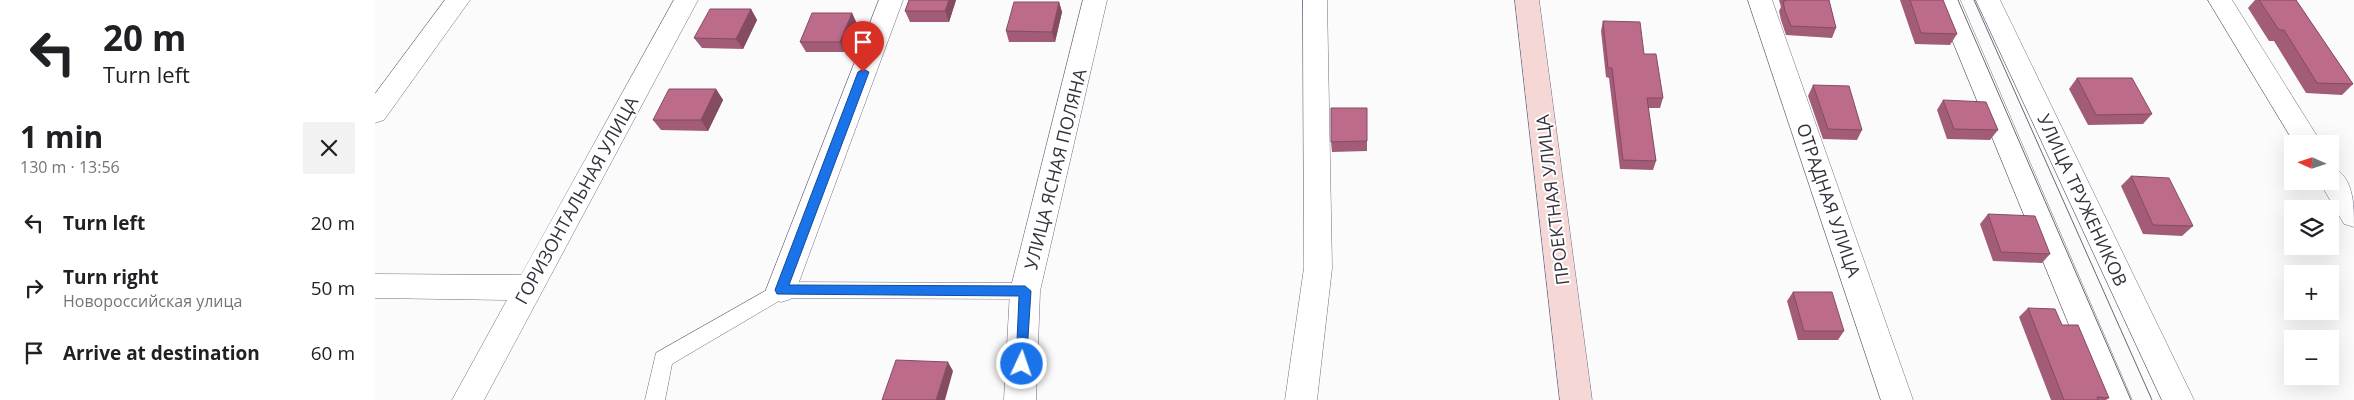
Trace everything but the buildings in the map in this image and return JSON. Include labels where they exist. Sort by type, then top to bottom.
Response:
[{"type":"main road","name":"ПРОЕКТНАЯ УЛИЦА","points":[[1527,0],[1576,400]]},
{"type":"street","points":[[375,113],[458,0]]},
{"type":"street","name":"ГОРИЗОНТАЛЬНАЯ УЛИЦА","points":[[468,400],[686,0]]},
{"type":"street","points":[[781,290],[891,0]]},
{"type":"street","name":"УЛИЦА ЯСНАЯ ПОЛЯНА","points":[[1020,400],[1025,291],[1095,0]]},
{"type":"street","points":[[1301,400],[1318,268],[1315,0]]},
{"type":"street","name":"ОТРАДНАЯ УЛИЦА","points":[[1760,0],[1897,400]]},
{"type":"street","points":[[1948,0],[2115,400]]},
{"type":"street","name":"УЛИЦА ТРУЖЕНИКОВ","points":[[1988,0],[2179,400]]},
{"type":"street","points":[[2220,0],[2303,135]]},
{"type":"street","points":[[2338,190],[2354,216]]},
{"type":"street","points":[[375,286],[528,288]]},
{"type":"lane","points":[[655,400],[663,359],[781,290],[1025,291]]},
{"type":"tram line","points":[[1958,0],[2131,400]]},
{"type":"tram line","points":[[1974,0],[2152,400]]},
{"type":"route","points":[[863,72],[781,290],[1025,291],[1022,364]]}]
